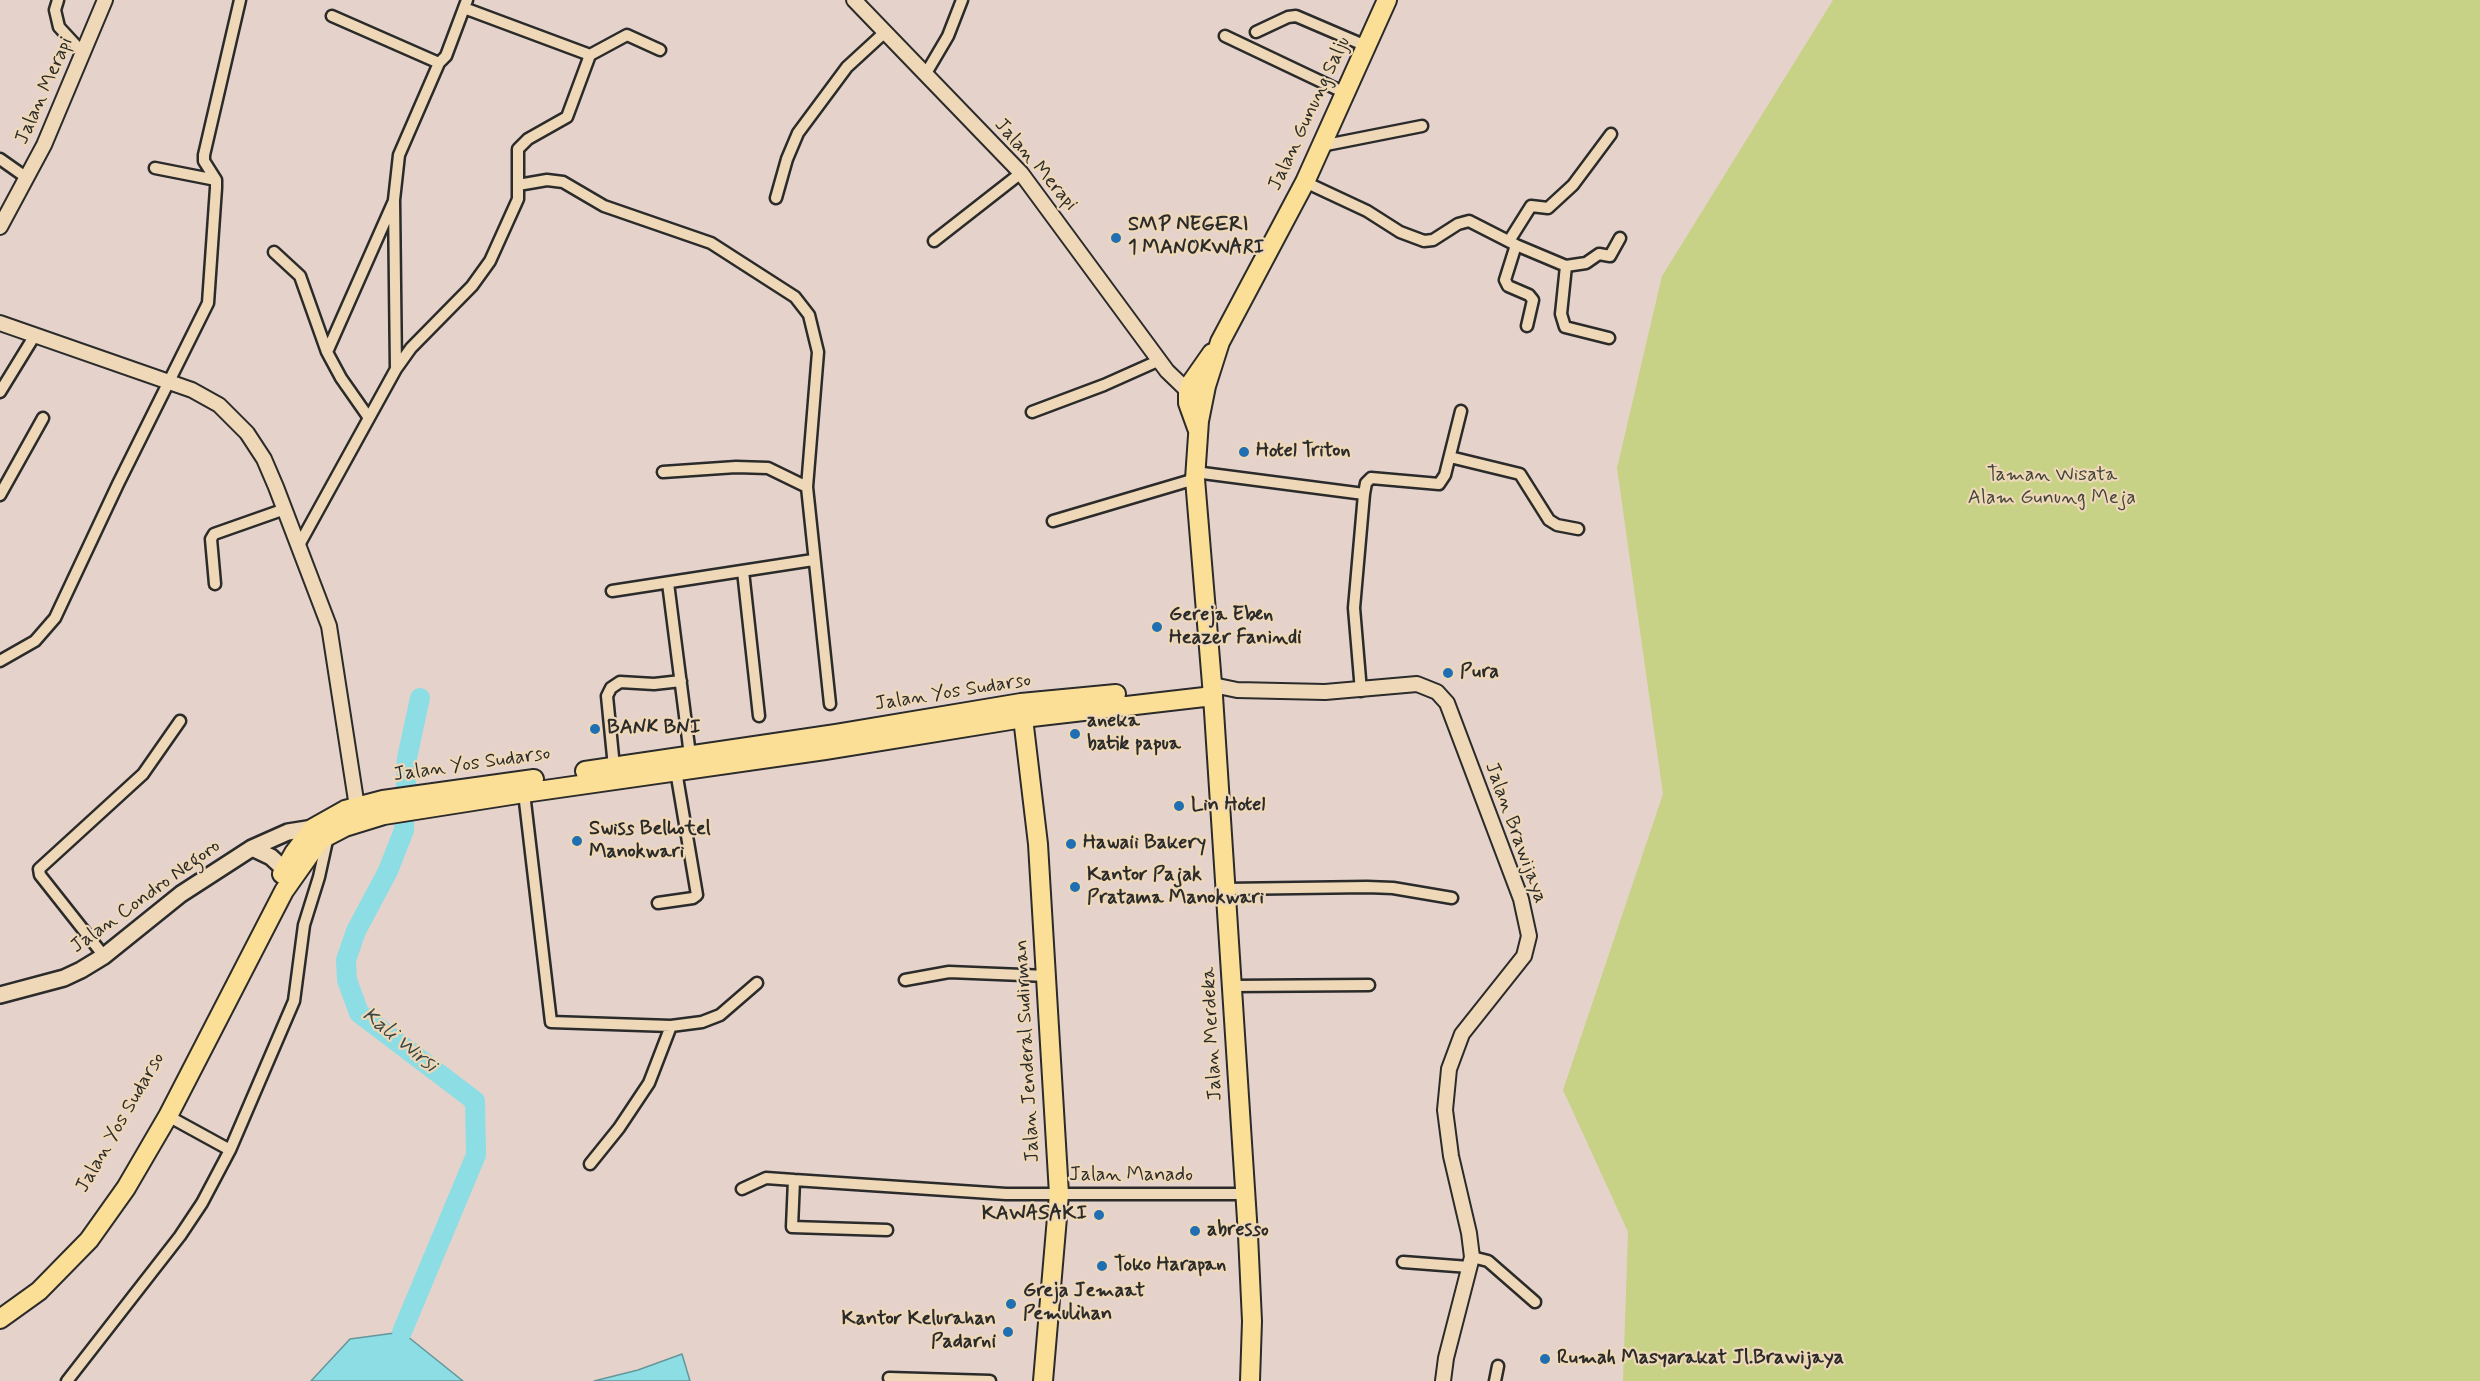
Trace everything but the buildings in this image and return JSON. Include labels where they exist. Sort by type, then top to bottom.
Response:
[{"type":"main road","name":"Jalan Gunung Salju","points":[[1197,391],[1220,342],[1305,182],[1387,0]]},
{"type":"main road","points":[[1197,391],[1188,403],[1198,431],[1195,476],[1213,690]]},
{"type":"main road","name":"Jalan Yos Sudarso","points":[[421,803],[690,755],[790,748],[1023,718],[1213,690]]},
{"type":"main road","name":"Jalan Yos Sudarso","points":[[0,1319],[39,1291],[89,1240],[126,1188],[168,1116],[209,1024],[294,853],[321,832],[335,815],[357,807],[383,808],[524,793],[676,771],[1021,703],[1213,690]]},
{"type":"main road","name":"Jalan Merdeka","points":[[1213,690],[1252,1321],[1250,1381]]},
{"type":"main road","name":"Jalan Jenderal Sudirman","points":[[1023,718],[1038,844],[1059,1194],[1043,1381]]},
{"type":"main road","name":"Jalan Yos Sudarso","points":[[321,832],[345,826],[383,808]]},
{"type":"main road","name":"Jalan Condro Negoro","points":[[0,995],[64,978],[104,956],[181,894],[252,848],[288,832],[321,832]]},
{"type":"main road","name":"Jalan Yos Sudarso","points":[[0,1304],[48,1268],[73,1241],[104,1200],[129,1162],[284,891],[314,848],[321,832]]},
{"type":"main road","points":[[252,848],[271,857],[285,870]]},
{"type":"street","points":[[58,0],[55,10],[59,27],[83,53]]},
{"type":"street","name":"Jalan Merapi","points":[[0,227],[44,145],[105,0]]},
{"type":"street","points":[[0,661],[35,641],[55,618],[210,294],[216,180],[204,161],[204,155],[240,0]]},
{"type":"street","name":"Jalan Merapi","points":[[854,0],[1021,173],[1163,365],[1197,391]]},
{"type":"street","points":[[925,75],[948,36],[962,0]]},
{"type":"street","points":[[396,369],[394,200],[399,155],[439,63],[446,57],[466,4],[590,55]]},
{"type":"street","points":[[332,16],[439,63]]},
{"type":"street","points":[[1256,32],[1288,16],[1296,16],[1366,46]]},
{"type":"street","points":[[776,198],[786,159],[798,133],[847,67],[884,33]]},
{"type":"street","points":[[299,545],[396,369],[411,348],[480,276],[516,210],[518,149],[528,138],[567,117],[590,55],[627,35],[660,50]]},
{"type":"street","points":[[1225,36],[1345,93]]},
{"type":"street","points":[[1321,146],[1422,126]]},
{"type":"street","points":[[1527,326],[1533,300],[1529,295],[1508,286],[1505,280],[1513,243],[1532,206],[1548,208],[1573,185],[1611,134]]},
{"type":"street","points":[[0,159],[27,178]]},
{"type":"street","points":[[155,168],[216,180]]},
{"type":"street","points":[[933,241],[1021,173]]},
{"type":"street","points":[[518,185],[547,180],[563,182],[604,206],[694,235],[723,249],[802,303],[809,315],[818,352],[807,487],[830,704]]},
{"type":"street","points":[[1305,182],[1367,211],[1400,232],[1424,241],[1433,240],[1458,224],[1469,221],[1566,266],[1586,263],[1599,254],[1610,256],[1620,238]]},
{"type":"street","points":[[327,352],[394,200]]},
{"type":"street","points":[[274,252],[300,276],[327,352],[341,378],[369,418]]},
{"type":"street","points":[[1566,266],[1561,314],[1565,327],[1609,339]]},
{"type":"street","points":[[0,323],[169,381],[219,405],[233,417],[264,459],[329,626],[357,807]]},
{"type":"street","points":[[0,392],[35,335]]},
{"type":"street","points":[[1032,412],[1163,365]]},
{"type":"street","points":[[1361,691],[1354,608],[1366,483],[1371,478],[1439,484],[1445,475],[1461,411]]},
{"type":"street","points":[[0,495],[43,418]]},
{"type":"street","points":[[1450,457],[1516,471],[1523,477],[1553,523],[1578,529]]},
{"type":"street","points":[[663,472],[736,467],[768,468],[807,487]]},
{"type":"street","points":[[1053,520],[1195,476],[1364,494]]},
{"type":"street","points":[[215,584],[211,539],[214,534],[285,509]]},
{"type":"street","points":[[612,591],[813,560]]},
{"type":"street","points":[[743,571],[759,716]]},
{"type":"street","points":[[668,583],[690,755]]},
{"type":"street","points":[[614,767],[607,696],[610,688],[620,682],[654,684],[681,681]]},
{"type":"street","name":"Jalan Brawijaya","points":[[1213,690],[1361,691],[1417,684],[1437,692],[1447,703],[1465,755],[1505,850],[1529,936],[1524,956],[1462,1034],[1449,1069],[1445,1110],[1451,1156],[1469,1233],[1471,1262],[1446,1358],[1443,1381]]},
{"type":"street","points":[[104,956],[46,884],[39,869],[142,774],[180,721]]},
{"type":"street","points":[[658,903],[693,898],[698,895],[676,771]]},
{"type":"street","points":[[524,793],[550,1021],[671,1026],[711,1019],[757,983]]},
{"type":"street","points":[[67,1381],[180,1236],[202,1203],[230,1150],[294,1001],[304,925],[319,878],[321,832]]},
{"type":"street","points":[[1226,889],[1367,886],[1452,898]]},
{"type":"street","points":[[905,980],[949,972],[1047,976]]},
{"type":"street","points":[[1232,986],[1369,985]]},
{"type":"street","points":[[590,1164],[619,1128],[649,1083],[671,1026]]},
{"type":"street","points":[[168,1116],[230,1150]]},
{"type":"street","name":"Jalan Manado","points":[[742,1189],[766,1178],[951,1192],[1245,1194]]},
{"type":"street","points":[[794,1180],[792,1227],[888,1230]]},
{"type":"street","points":[[1403,1262],[1488,1261],[1535,1302]]},
{"type":"street","points":[[1495,1381],[1498,1366]]},
{"type":"street","points":[[889,1378],[990,1381]]},
{"type":"green space","name":"Taman Wisata Alam Gunung Meja","points":[[1833,0],[2480,0],[2480,1381],[1623,1381],[1628,1232],[1563,1090],[1663,794],[1617,468],[1662,276]]},
{"type":"water","points":[[402,1332],[463,1381],[311,1381],[350,1339]]},
{"type":"water","points":[[682,1354],[690,1381],[594,1381],[638,1370]]},
{"type":"waterway","name":"Kali Wirsi","points":[[402,1332],[476,1155],[475,1101],[359,1013],[347,980],[346,960],[356,931],[388,871],[404,830],[407,758],[420,698]]},
{"type":"place","name":"SMP NEGERI 1 MANOKWARI","points":[[1116,238]]},
{"type":"place","name":"Hotel Triton","points":[[1244,452]]},
{"type":"place","name":"Gereja Eben Heazer Fanindi","points":[[1157,627]]},
{"type":"place","name":"Pura","points":[[1448,673]]},
{"type":"place","name":"BANK BNI","points":[[595,729]]},
{"type":"place","name":"aneka batik papua","points":[[1075,734]]},
{"type":"place","name":"Lin Hotel","points":[[1179,806]]},
{"type":"place","name":"Swiss Belhotel Manokwari","points":[[577,841]]},
{"type":"place","name":"Hawaii Bakery","points":[[1071,844]]},
{"type":"place","name":"Kantor Pajak Pratama Manokwari","points":[[1075,887]]},
{"type":"place","name":"KAWASAKI","points":[[1099,1215]]},
{"type":"place","name":"abresso","points":[[1195,1231]]},
{"type":"place","name":"Toko Harapan","points":[[1102,1266]]},
{"type":"place","name":"Greja Jemaat Pemulihan","points":[[1011,1304]]},
{"type":"place","name":"Kantor Kelurahan Padarni","points":[[1008,1332]]},
{"type":"place","name":"Rumah Masyarakat Jl.Brawijaya","points":[[1545,1359]]}]
